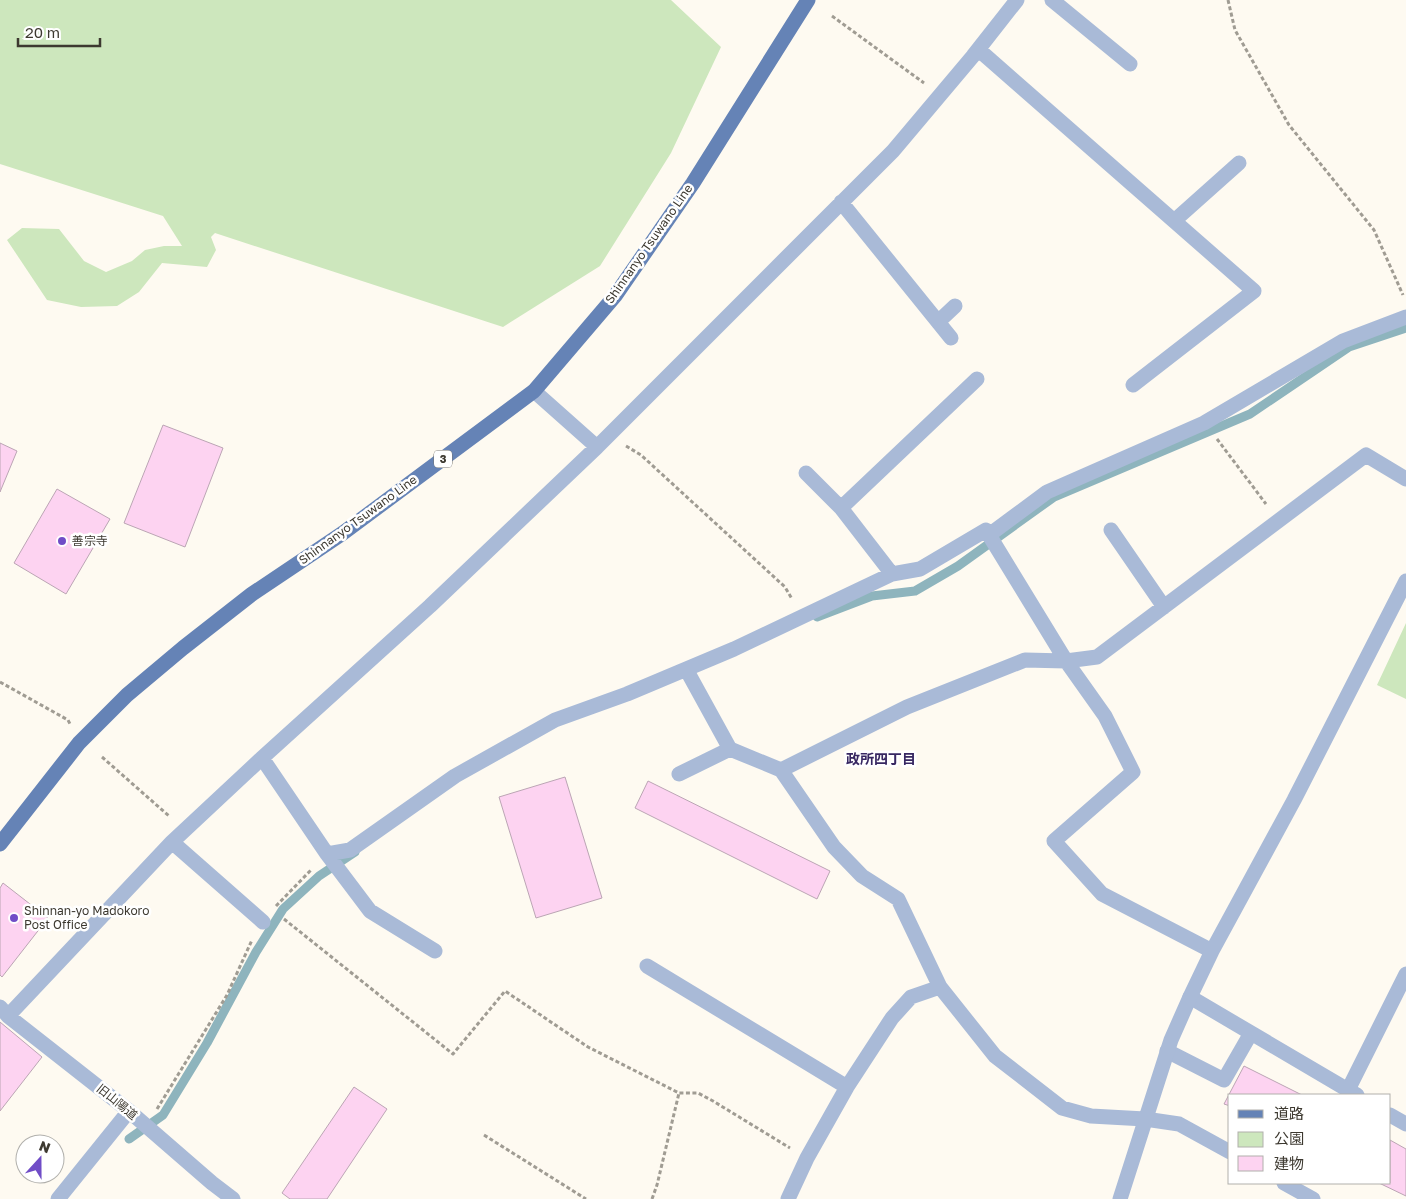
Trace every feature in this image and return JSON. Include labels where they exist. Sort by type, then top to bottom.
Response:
[{"type":"main road","name":"Shinnanyo Tsuwano Line","points":[[0,844],[79,743],[127,695],[252,594],[344,533],[534,391],[615,296],[693,183],[808,0]]},
{"type":"street","points":[[4,1011],[172,842],[430,606],[699,347],[841,202],[893,152],[1017,0]]},
{"type":"street","points":[[1052,0],[1130,64]]},
{"type":"street","points":[[978,50],[1254,291],[1133,386]]},
{"type":"street","points":[[1174,221],[1239,163]]},
{"type":"street","points":[[841,202],[951,338]]},
{"type":"street","points":[[938,322],[955,306]]},
{"type":"street","points":[[989,535],[1047,492],[1204,423],[1343,341],[1406,317]]},
{"type":"street","points":[[841,508],[977,379]]},
{"type":"street","points":[[534,391],[597,447]]},
{"type":"street","points":[[781,770],[908,707],[1025,660],[1066,661],[1097,657],[1366,455],[1406,479]]},
{"type":"street","points":[[806,473],[841,508],[892,574]]},
{"type":"street","points":[[328,854],[350,850],[455,776],[555,720],[627,694],[734,649],[892,574],[920,569],[986,530],[1066,661],[1105,716],[1133,772],[1054,841],[1102,894],[1212,951]]},
{"type":"street","points":[[1111,530],[1164,608]]},
{"type":"street","points":[[1120,1199],[1167,1051],[1190,997],[1212,951],[1294,800],[1406,581]]},
{"type":"street","points":[[686,669],[730,749],[781,770],[834,847],[862,876],[898,899],[940,987],[994,1056],[1062,1108],[1091,1116],[1145,1119],[1179,1124],[1228,1151]]},
{"type":"street","points":[[679,774],[730,749]]},
{"type":"street","points":[[262,758],[370,911],[435,951]]},
{"type":"street","points":[[172,842],[263,922]]},
{"type":"street","points":[[647,966],[847,1087]]},
{"type":"street","points":[[1190,997],[1352,1093],[1406,974]]},
{"type":"street","points":[[788,1199],[807,1158],[847,1087],[892,1018],[911,997],[940,987]]},
{"type":"street","name":"旧山陽道","points":[[4,1011],[129,1111],[233,1199]]},
{"type":"street","points":[[1167,1051],[1224,1080],[1252,1033]]},
{"type":"street","points":[[58,1199],[129,1111]]},
{"type":"street","points":[[1391,1116],[1406,1124]]},
{"type":"street","points":[[1286,1184],[1313,1199]]},
{"type":"path","points":[[1228,0],[1235,30],[1289,125],[1374,230],[1406,302]]},
{"type":"path","points":[[832,16],[940,95]]},
{"type":"path","points":[[1204,423],[1279,521]]},
{"type":"path","points":[[608,435],[641,455],[755,559],[785,587],[802,616]]},
{"type":"path","points":[[0,682],[68,720]]},
{"type":"path","points":[[102,757],[185,830]]},
{"type":"path","points":[[147,1126],[227,995],[250,943],[263,922],[293,887],[328,854]]},
{"type":"path","points":[[272,910],[453,1054],[505,991],[588,1047],[678,1093],[698,1093],[714,1101],[807,1158]]},
{"type":"path","points":[[652,1199],[657,1185],[678,1093]]},
{"type":"path","points":[[484,1135],[586,1199]]},
{"type":"green space","points":[[0,0],[671,0],[721,47],[671,153],[600,266],[503,327],[215,233],[211,237],[216,250],[207,267],[162,263],[139,292],[117,306],[81,307],[47,300],[7,240],[22,228],[59,229],[84,261],[106,272],[132,261],[145,250],[164,246],[182,246],[163,216],[0,164]]},
{"type":"green space","points":[[1406,623],[1406,699],[1377,685]]},
{"type":"building","points":[[163,425],[223,448],[185,547],[124,523]]},
{"type":"building","points":[[0,443],[17,451],[0,492]]},
{"type":"building","name":"善宗寺","points":[[57,489],[110,519],[66,594],[14,563]]},
{"type":"building","points":[[565,777],[602,898],[536,918],[499,797]]},
{"type":"building","points":[[648,781],[830,871],[817,899],[635,808]]},
{"type":"building","points":[[3,883],[48,918],[2,977],[0,975],[0,888]]},
{"type":"building","points":[[0,1022],[42,1057],[0,1111]]},
{"type":"building","points":[[1244,1066],[1300,1094],[1229,1094]]},
{"type":"building","points":[[354,1087],[387,1109],[327,1199],[290,1199],[282,1193]]},
{"type":"building","points":[[1228,1096],[1228,1105],[1224,1104]]},
{"type":"building","points":[[1391,1141],[1406,1149],[1406,1196],[1381,1184],[1391,1184]]},
{"type":"waterway","points":[[817,617],[872,596],[915,591],[958,566],[1054,497],[1250,414],[1349,347],[1406,328]]},
{"type":"waterway","points":[[129,1139],[163,1115],[207,1043],[256,952],[283,909],[319,876],[355,852]]},
{"type":"place","name":"善宗寺","points":[[62,541]]},
{"type":"place","name":"Shinnan-yo Madokoro Post Office","points":[[14,918]]},
{"type":"district","name":"政所四丁目","points":[[881,759]]}]
